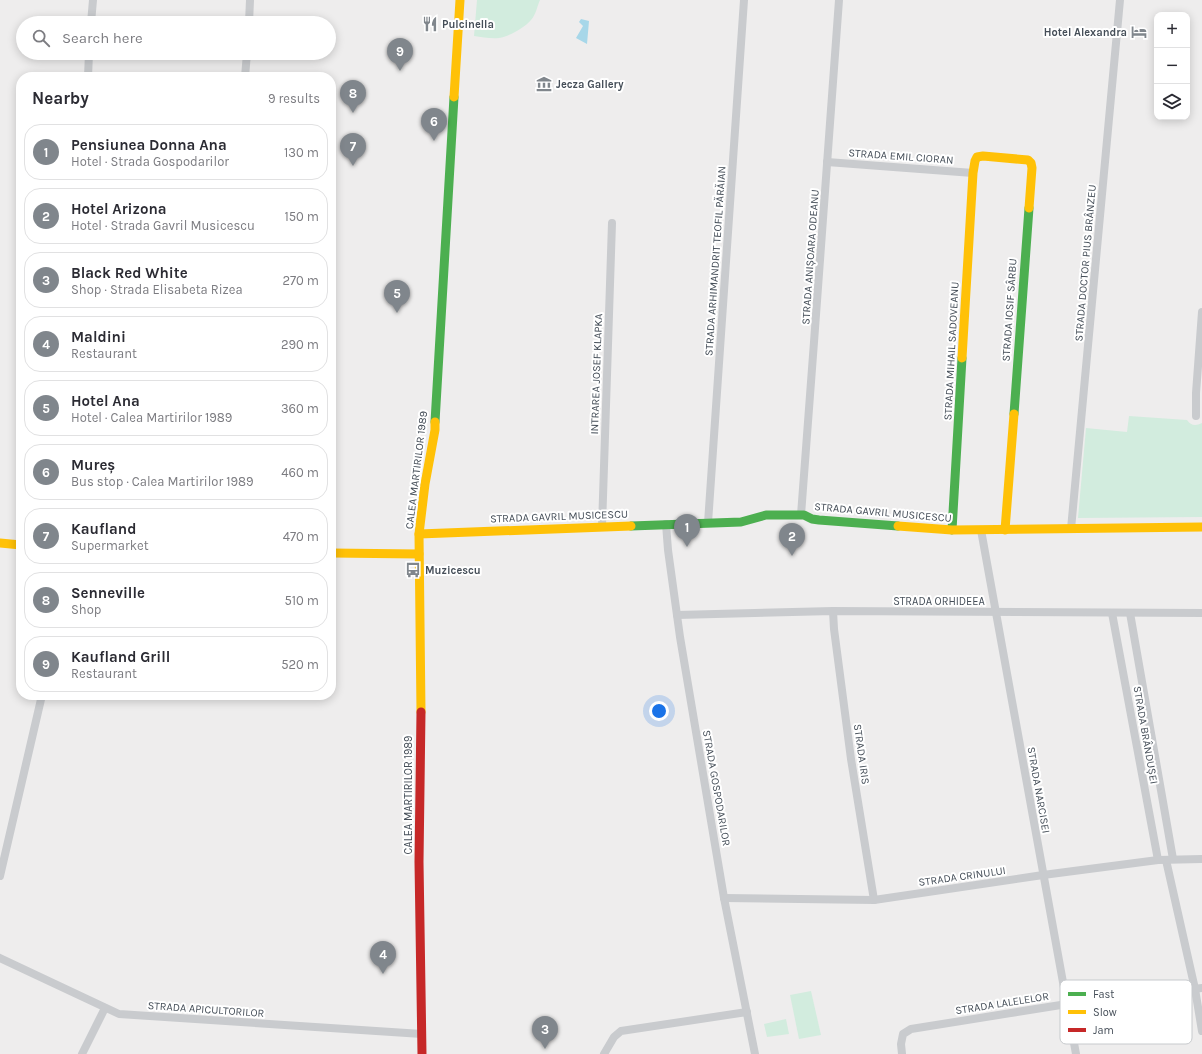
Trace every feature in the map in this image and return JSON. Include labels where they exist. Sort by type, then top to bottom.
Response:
[{"type":"street","points":[[91,16],[92,0]]},
{"type":"street","points":[[249,16],[250,0]]},
{"type":"street","name":"CALEA MARTIRILOR 1989","points":[[422,1054],[419,534],[425,484],[435,430],[460,0]]},
{"type":"street","name":"STRADA ARHIMANDRIT TEOFIL PĂRĂIAN","points":[[708,523],[744,0]]},
{"type":"street","name":"STRADA ANIȘOARA ODEANU","points":[[801,514],[839,0]]},
{"type":"street","name":"STRADA DOCTOR PIUS BRÂNZEU","points":[[1071,529],[1120,0]]},
{"type":"street","points":[[88,72],[89,60]]},
{"type":"street","points":[[245,72],[246,60]]},
{"type":"street","name":"STRADA IOSIF SÂRBU","points":[[973,173],[977,157],[983,156],[1028,160],[1031,163],[1005,530]]},
{"type":"street","name":"STRADA EMIL CIORAN","points":[[828,162],[973,173]]},
{"type":"street","name":"STRADA MIHAIL SADOVEANU","points":[[952,530],[973,173]]},
{"type":"street","name":"INTRAREA JOSEF KLAPKA","points":[[602,527],[612,223]]},
{"type":"street","points":[[1196,416],[1196,393],[1202,312]]},
{"type":"street","name":"STRADA GAVRIL MUSICESCU","points":[[419,534],[741,522],[766,515],[801,514],[812,519],[819,520],[952,530],[1202,527]]},
{"type":"street","name":"STRADA GOSPODARILOR","points":[[666,524],[677,615],[724,898],[755,1054]]},
{"type":"street","name":"STRADA NARCISEI","points":[[981,530],[1063,980]]},
{"type":"street","points":[[0,543],[16,545]]},
{"type":"street","points":[[336,553],[419,554]]},
{"type":"street","name":"STRADA ORHIDEEA","points":[[677,615],[833,611],[1202,613]]},
{"type":"street","name":"STRADA IRIS","points":[[833,611],[850,759],[874,900]]},
{"type":"street","name":"STRADA BRÂNDUȘEI","points":[[1112,613],[1166,860],[1198,988],[1202,1031]]},
{"type":"street","name":"STRADA BRÂNDUȘEI","points":[[1130,613],[1166,860]]},
{"type":"street","points":[[0,876],[41,700]]},
{"type":"street","name":"STRADA CRINULUI","points":[[724,898],[874,900],[1043,875],[1166,860],[1202,859]]},
{"type":"street","name":"STRADA APICULTORILOR","points":[[0,958],[119,1014],[422,1037]]},
{"type":"street","name":"STRADA LALELELOR","points":[[902,1054],[902,1034],[911,1029],[1060,1005]]},
{"type":"street","points":[[82,1054],[105,1008]]},
{"type":"street","points":[[604,1054],[614,1037],[621,1031],[747,1012]]},
{"type":"street","name":"CALEA MARTIRILOR 1989","points":[[422,1037],[428,1054]]},
{"type":"street","name":"STRADA NARCISEI","points":[[1074,1044],[1076,1054]]},
{"type":"green space","points":[[477,0],[540,0],[534,16],[525,26],[508,35],[493,38],[474,36]]},
{"type":"green space","points":[[1129,416],[1187,420],[1194,425],[1202,423],[1202,517],[1078,518],[1086,428],[1127,432]]},
{"type":"green space","points":[[811,991],[821,1035],[799,1039],[790,995]]},
{"type":"green space","points":[[786,1019],[789,1034],[767,1037],[764,1024]]},
{"type":"water","points":[[581,19],[589,21],[587,44],[576,38],[583,26],[579,22]]},
{"type":"traffic: fast","points":[[435,422],[454,97]]},
{"type":"traffic: fast","points":[[1014,414],[1029,208]]},
{"type":"traffic: fast","points":[[952,530],[962,358]]},
{"type":"traffic: fast","points":[[631,526],[741,522],[766,515],[804,515],[812,519],[819,520],[898,526]]},
{"type":"traffic: slow","points":[[454,97],[460,0]]},
{"type":"traffic: slow","points":[[962,358],[973,173],[977,157],[983,156],[1028,160],[1031,163],[1032,168],[1029,208]]},
{"type":"traffic: slow","points":[[1005,530],[1014,414]]},
{"type":"traffic: slow","points":[[421,712],[419,534],[435,422]]},
{"type":"traffic: slow","points":[[419,534],[631,526]]},
{"type":"traffic: slow","points":[[898,526],[952,530],[1202,527]]},
{"type":"traffic: slow","points":[[0,543],[16,545]]},
{"type":"traffic: slow","points":[[336,553],[419,554]]},
{"type":"traffic: jam","points":[[421,712],[419,862],[422,1054]]},
{"type":"place","name":"Pulcinella","points":[[430,24]]},
{"type":"place","name":"Hotel Alexandra","points":[[1139,32]]},
{"type":"place","name":"Kaufland Grill","points":[[400,71]]},
{"type":"place","name":"Jecza Gallery","points":[[544,84]]},
{"type":"place","name":"Senneville","points":[[353,113]]},
{"type":"place","name":"Mureș","points":[[434,141]]},
{"type":"place","name":"Kaufland","points":[[353,166]]},
{"type":"place","name":"Hotel Ana","points":[[397,313]]},
{"type":"place","name":"Pensiunea Donna Ana","points":[[687,547]]},
{"type":"place","name":"Hotel Arizona","points":[[792,556]]},
{"type":"place","name":"Muzicescu","points":[[413,570]]},
{"type":"place","name":"Maldini","points":[[383,974]]},
{"type":"place","name":"Black Red White","points":[[545,1049]]}]
